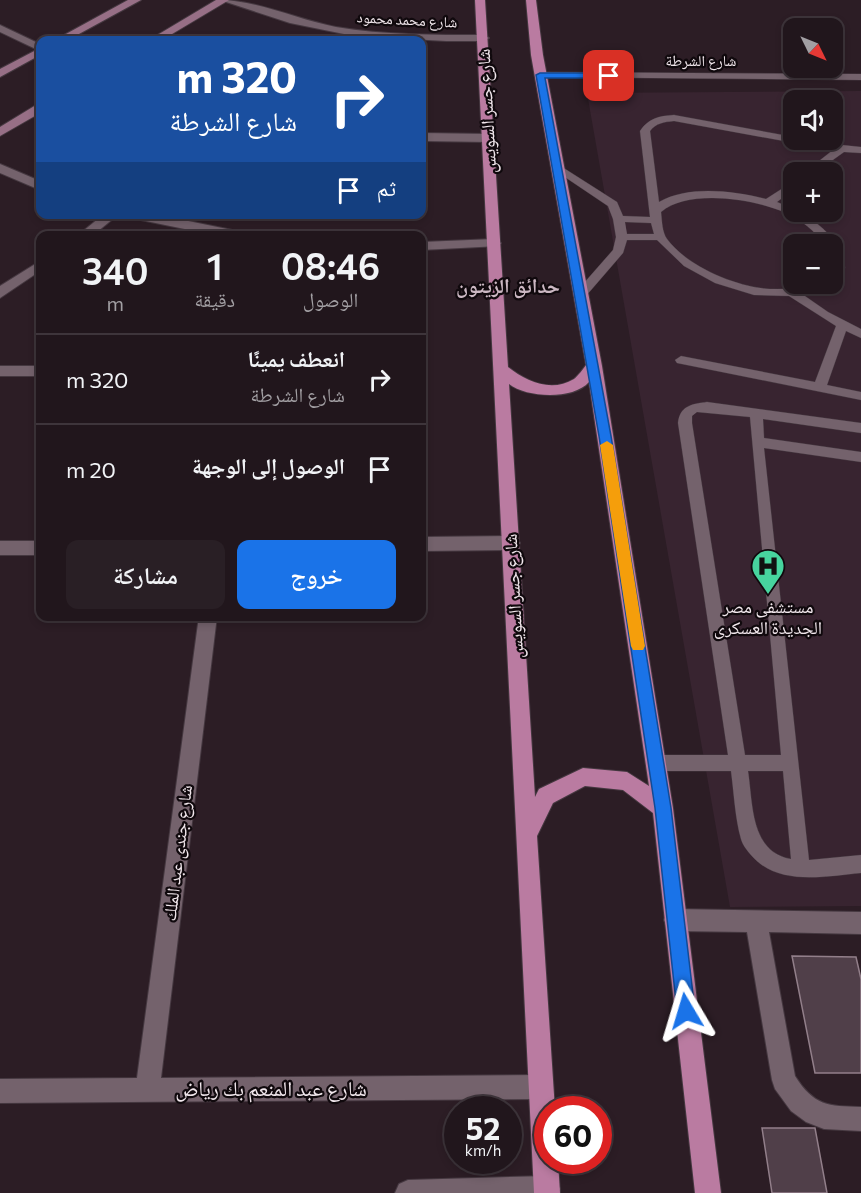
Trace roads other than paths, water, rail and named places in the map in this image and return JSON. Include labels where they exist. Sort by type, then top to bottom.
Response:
[{"type":"main road","points":[[68,36],[136,0]]},
{"type":"main road","points":[[162,36],[225,0]]},
{"type":"main road","name":"شارع جسر السويس","points":[[480,0],[547,1191]]},
{"type":"main road","points":[[531,0],[540,75],[594,366],[663,808],[708,1193]]},
{"type":"main road","points":[[0,74],[36,52]]},
{"type":"main road","points":[[0,132],[36,110]]},
{"type":"main road","points":[[501,369],[521,385],[551,391],[579,383],[594,366]]},
{"type":"main road","points":[[528,833],[546,796],[583,777],[627,781],[663,808]]},
{"type":"street","name":"شارع محمد محمود","points":[[225,0],[276,17],[338,30],[395,36]]},
{"type":"street","points":[[0,28],[36,48]]},
{"type":"street","name":"شارع محمد محمود","points":[[426,37],[483,38]]},
{"type":"street","points":[[426,137],[488,138]]},
{"type":"street","points":[[0,168],[36,184]]},
{"type":"street","points":[[89,231],[106,219]]},
{"type":"street","points":[[156,219],[217,231]]},
{"type":"street","points":[[426,246],[494,243]]},
{"type":"street","points":[[0,293],[36,268]]},
{"type":"street","points":[[0,371],[36,371]]},
{"type":"street","points":[[426,544],[511,543]]},
{"type":"street","points":[[0,548],[36,548]]},
{"type":"street","name":"شارع جندى عبد الملك","points":[[147,1090],[207,621]]},
{"type":"street","points":[[675,920],[861,923]]},
{"type":"street","points":[[756,921],[784,1080],[796,1101],[815,1115],[836,1119],[861,1119]]},
{"type":"street","name":"شارع عبد المنعم بك رياض","points":[[0,1091],[541,1087]]},
{"type":"street","points":[[408,1193],[547,1191]]},
{"type":"lane","name":"شارع الشرطة","points":[[540,75],[861,77]]},
{"type":"lane","points":[[783,138],[690,120],[661,119],[650,124],[645,131],[661,237],[677,255],[700,271],[728,285],[771,294],[783,293]]},
{"type":"lane","points":[[843,149],[861,150]]},
{"type":"lane","points":[[824,162],[841,150]]},
{"type":"lane","points":[[558,169],[613,204],[619,219],[622,237],[620,251],[580,294]]},
{"type":"lane","points":[[768,203],[783,192]]},
{"type":"lane","points":[[656,215],[663,203],[673,199],[696,196],[744,197],[791,211],[812,224],[821,234]]},
{"type":"lane","points":[[619,219],[656,215]]},
{"type":"lane","points":[[622,237],[661,237]]},
{"type":"lane","points":[[794,294],[842,325],[861,334]]},
{"type":"lane","points":[[820,387],[842,325]]},
{"type":"lane","points":[[681,360],[861,396]]},
{"type":"lane","points":[[861,428],[707,407],[694,408],[686,414],[685,423],[750,840],[759,853],[771,863],[786,868],[861,864]]},
{"type":"lane","points":[[756,414],[801,868]]},
{"type":"lane","points":[[757,442],[861,457]]},
{"type":"lane","points":[[656,763],[789,762]]},
{"type":"place","name":"مستشفى مصر الجديدة العسكرى","points":[[768,595]]},
{"type":"district","name":"حدائق الزيتون","points":[[508,286]]}]
